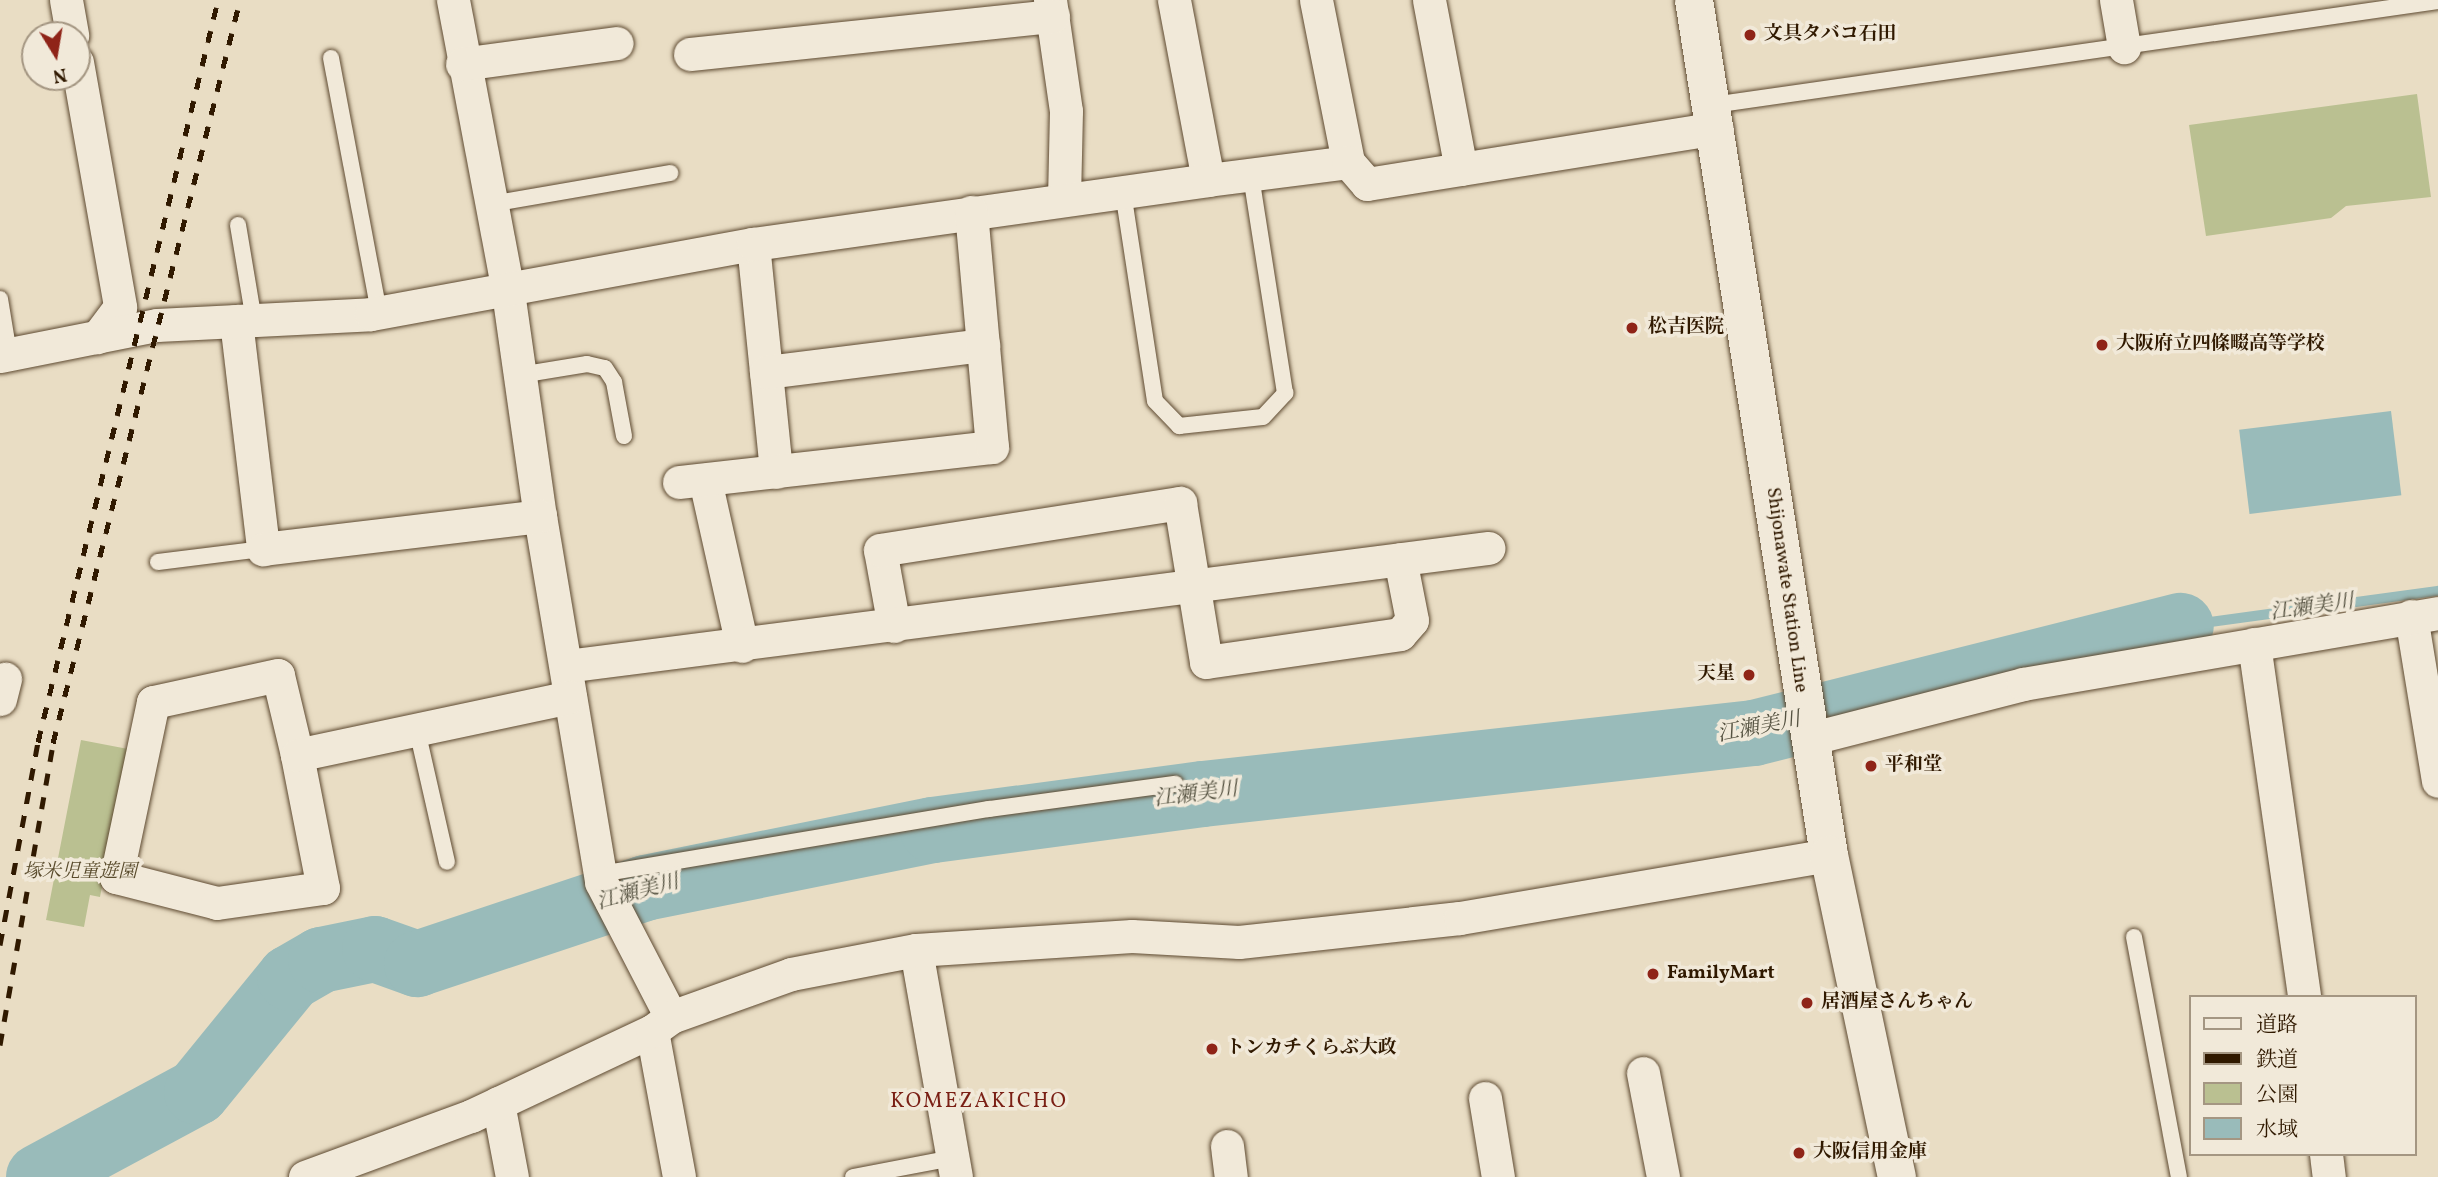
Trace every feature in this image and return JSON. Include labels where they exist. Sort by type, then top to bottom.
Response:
[{"type":"main road","name":"Shijonawate Station Line","points":[[1694,0],[1715,117],[1806,724],[1829,855],[1897,1177]]},
{"type":"street","points":[[66,0],[70,21]]},
{"type":"street","points":[[453,0],[462,64],[508,292],[540,516],[606,889],[661,1024],[679,1177]]},
{"type":"street","points":[[1174,0],[1208,180]]},
{"type":"street","points":[[1316,0],[1348,162],[1367,184],[1461,169],[1715,117]]},
{"type":"street","points":[[1429,0],[1461,169]]},
{"type":"street","points":[[2116,0],[2124,47]]},
{"type":"street","points":[[690,54],[1051,8],[1066,111],[1064,199]]},
{"type":"street","points":[[462,64],[617,43]]},
{"type":"street","points":[[82,91],[120,307],[97,337]]},
{"type":"street","points":[[5,355],[157,326],[379,312],[508,292],[753,244],[1064,199],[1348,162]]},
{"type":"street","points":[[742,646],[692,481],[992,447],[971,212]]},
{"type":"street","points":[[753,244],[776,472]]},
{"type":"street","points":[[245,321],[263,549],[540,516]]},
{"type":"street","points":[[766,372],[983,345]]},
{"type":"street","points":[[894,626],[880,550],[1180,503],[1206,662],[1400,634],[1412,620],[1400,559]]},
{"type":"street","points":[[297,755],[417,730],[568,682],[742,646],[1488,548]]},
{"type":"street","points":[[1806,724],[2424,615],[2438,781]]},
{"type":"street","points":[[2254,644],[2304,995]]},
{"type":"street","points":[[278,675],[297,755],[323,888],[217,902],[116,877],[153,702],[278,675]]},
{"type":"street","points":[[305,1177],[498,1103],[661,1024],[791,974],[916,950],[1132,936],[1240,942],[1460,918],[1829,855]]},
{"type":"street","points":[[916,950],[955,1168]]},
{"type":"street","points":[[1643,1073],[1663,1177]]},
{"type":"street","points":[[1485,1098],[1498,1177]]},
{"type":"street","points":[[498,1103],[512,1177]]},
{"type":"street","points":[[2326,1156],[2329,1177]]},
{"type":"lane","points":[[1715,117],[2124,47],[2438,1]]},
{"type":"lane","points":[[331,58],[379,312]]},
{"type":"lane","points":[[491,204],[670,173]]},
{"type":"lane","points":[[1123,192],[1155,401],[1179,426],[1263,417],[1285,393],[1251,175]]},
{"type":"lane","points":[[238,225],[245,321]]},
{"type":"lane","points":[[0,299],[5,355]]},
{"type":"lane","points":[[520,375],[587,364],[605,368],[614,382],[624,436]]},
{"type":"lane","points":[[158,562],[263,549]]},
{"type":"lane","points":[[417,730],[447,862]]},
{"type":"lane","points":[[606,889],[989,809],[1175,784]]},
{"type":"lane","points":[[2134,937],[2179,1177]]},
{"type":"lane","points":[[853,1177],[955,1168]]},
{"type":"green space","points":[[2417,94],[2431,197],[2346,206],[2331,218],[2206,236],[2189,125]]},
{"type":"green space","name":"塚米児童遊園","points":[[81,740],[128,749],[100,897],[90,895],[84,927],[46,920]]},
{"type":"water","points":[[2391,411],[2401,495],[2249,514],[2239,430]]},
{"type":"waterway","name":"江瀬美川","points":[[2181,626],[2438,591]]},
{"type":"waterway","name":"江瀬美川","points":[[39,1177],[197,1092],[290,978],[321,960],[375,949],[417,964],[645,888],[933,830],[1203,794],[1754,733],[2181,626]]},
{"type":"railway","points":[[0,945],[38,742],[218,0]]},
{"type":"railway","points":[[0,1045],[53,743],[240,0]]},
{"type":"place","name":"文具タバコ石田","points":[[1750,35]]},
{"type":"place","name":"松吉医院","points":[[1632,328]]},
{"type":"place","name":"大阪府立四條畷高等学校","points":[[2102,345]]},
{"type":"place","name":"天星","points":[[1749,675]]},
{"type":"place","name":"平和堂","points":[[1871,766]]},
{"type":"place","name":"FamilyMart","points":[[1653,974]]},
{"type":"place","name":"居酒屋さんちゃん","points":[[1807,1003]]},
{"type":"place","name":"トンカチくらぶ大政","points":[[1212,1049]]},
{"type":"place","name":"大阪信用金庫","points":[[1799,1153]]},
{"type":"district","name":"KOMEZAKICHO","points":[[979,1102]]}]
